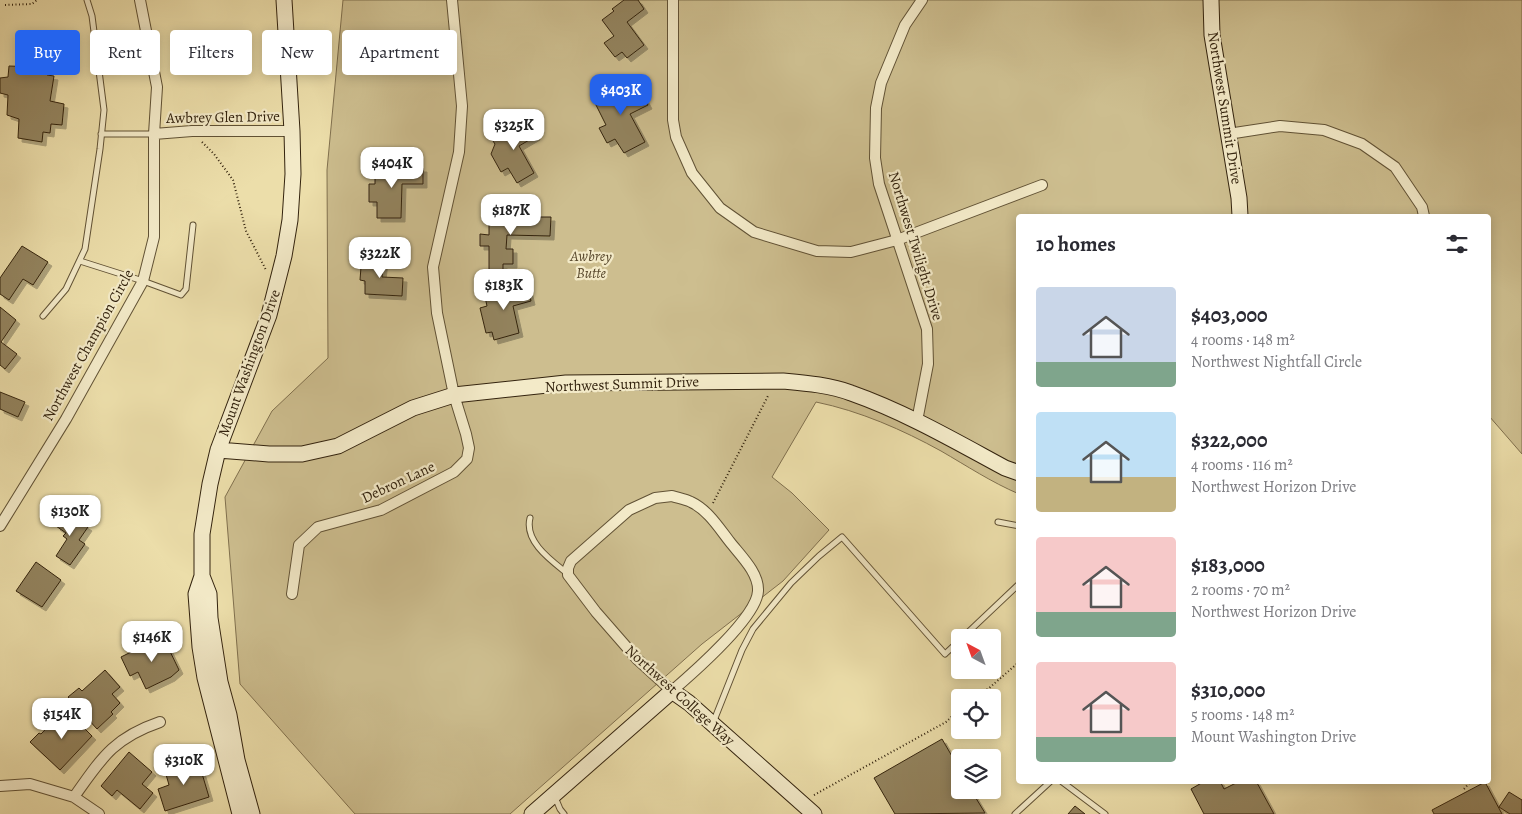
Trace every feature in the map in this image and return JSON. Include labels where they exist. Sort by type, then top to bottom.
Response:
[{"type":"street","name":"Northwest Champion Circle","points":[[0,526],[66,419],[143,281],[154,237],[154,134],[157,87],[140,0]]},
{"type":"street","name":"Mount Washington Drive","points":[[240,814],[216,724],[203,663],[196,594],[202,576],[202,534],[218,450],[269,315],[284,256],[290,220],[293,174],[292,131],[284,0]]},
{"type":"street","name":"Debron Lane","points":[[292,594],[299,546],[318,527],[381,510],[454,472],[467,459],[469,448],[454,395],[437,313],[433,267],[458,152],[462,106],[452,0]]},
{"type":"street","points":[[673,0],[672,120],[676,137],[692,173],[720,208],[754,232],[818,251],[851,252],[897,240],[1042,184]]},
{"type":"street","name":"Northwest Twilight Drive","points":[[917,421],[928,364],[928,338],[922,311],[897,240],[878,175],[875,158],[876,108],[882,83],[905,25],[922,0]]},
{"type":"street","name":"Northwest Summit Drive","points":[[1211,0],[1212,35],[1239,198],[1240,214]]},
{"type":"street","points":[[1228,134],[1280,126],[1324,130],[1362,144],[1395,167],[1422,207],[1424,214]]},
{"type":"street","name":"Awbrey Glen Drive","points":[[154,134],[192,131],[292,131]]},
{"type":"street","name":"Northwest Summit Drive","points":[[218,450],[269,454],[302,454],[338,446],[413,408],[454,395],[566,382],[775,381],[811,384],[850,392],[917,421],[1005,468],[1016,472]]},
{"type":"street","points":[[532,814],[672,691],[732,633],[752,609],[758,590],[749,566],[708,514],[690,501],[672,496],[654,498],[629,510],[572,561],[568,568],[568,575]]},
{"type":"street","name":"Northwest College Way","points":[[568,575],[596,612],[637,659],[808,809]]},
{"type":"street","name":"Mount Washington Drive","points":[[202,576],[209,594],[210,618],[220,682],[229,715],[237,760],[252,814]]},
{"type":"street","points":[[74,797],[112,748],[142,728],[160,722]]},
{"type":"street","points":[[0,786],[30,784],[74,797],[99,814]]},
{"type":"lane","points":[[43,316],[66,289],[85,249],[102,134],[104,110],[92,16],[88,0]]},
{"type":"lane","points":[[102,134],[154,134]]},
{"type":"lane","points":[[80,261],[180,295],[186,290],[193,225]]},
{"type":"lane","name":"Northwest College Way","points":[[530,518],[528,531],[534,540],[548,558],[568,575]]},
{"type":"lane","points":[[998,522],[1016,525]]},
{"type":"lane","points":[[712,725],[742,650],[753,629],[791,583],[842,537],[945,654],[951,648]]},
{"type":"lane","points":[[972,629],[1016,587]]},
{"type":"lane","points":[[1015,814],[1048,784]]},
{"type":"lane","points":[[1065,784],[1105,814]]},
{"type":"lane","points":[[554,795],[564,814]]},
{"type":"path","points":[[5,5],[32,4],[37,0]]},
{"type":"path","points":[[192,131],[214,154],[233,180],[246,231],[276,290]]},
{"type":"path","points":[[708,514],[775,381]]},
{"type":"path","points":[[988,689],[1016,665]]},
{"type":"path","points":[[808,809],[812,796],[946,722],[951,717]]},
{"type":"path","points":[[1464,789],[1468,784]]},
{"type":"green space","name":"Awbrey Butte","points":[[343,0],[1522,0],[1522,454],[1491,418],[1491,214],[1016,214],[1016,492],[927,443],[865,416],[816,402],[772,477],[792,493],[829,530],[783,581],[702,644],[510,814],[355,814],[240,684],[225,497],[272,411],[328,358],[327,170]]},
{"type":"building","points":[[624,0],[638,0],[644,9],[627,22],[644,45],[627,58],[622,52],[615,57],[604,43],[614,36],[602,20]]},
{"type":"building","points":[[9,66],[15,66],[15,75],[54,76],[50,101],[64,104],[62,125],[51,124],[50,133],[43,132],[42,142],[18,138],[19,119],[7,115],[8,95],[0,93],[0,78],[8,77]]},
{"type":"building","points":[[636,82],[648,105],[630,114],[645,142],[624,153],[615,139],[607,143],[599,128],[606,125],[593,99],[610,90],[613,95]]},
{"type":"building","points":[[527,119],[536,136],[519,146],[534,173],[517,183],[508,168],[501,172],[491,154],[495,144],[493,141]]},
{"type":"building","points":[[375,168],[423,168],[423,184],[402,184],[401,218],[377,218],[377,202],[369,202],[369,184],[375,184]]},
{"type":"building","points":[[489,217],[551,217],[550,236],[507,235],[506,249],[513,249],[513,264],[503,264],[503,270],[489,270],[489,246],[480,246],[480,234],[489,235]]},
{"type":"building","points":[[22,246],[48,262],[33,285],[23,279],[9,300],[0,294],[0,278]]},
{"type":"building","points":[[367,256],[384,257],[382,277],[403,278],[402,296],[365,294],[365,281],[360,280],[361,267],[367,267]]},
{"type":"building","points":[[527,284],[531,301],[513,306],[519,333],[494,340],[492,332],[486,333],[480,308],[487,306],[485,297],[494,294],[494,292]]},
{"type":"building","points":[[0,307],[16,320],[1,342],[17,354],[5,369],[0,365]]},
{"type":"building","points":[[0,392],[25,402],[18,417],[0,409]]},
{"type":"building","points":[[57,509],[76,522],[77,520],[88,527],[79,540],[85,544],[70,565],[56,556],[67,539],[63,536],[66,533],[56,526],[58,523],[51,519]]},
{"type":"building","points":[[36,562],[61,580],[42,607],[16,591]]},
{"type":"building","points":[[161,637],[165,641],[179,670],[171,677],[146,689],[138,672],[130,676],[121,657]]},
{"type":"building","points":[[105,670],[120,687],[112,694],[120,703],[111,712],[113,714],[97,729],[68,697],[79,688],[82,691]]},
{"type":"building","points":[[65,709],[92,736],[60,770],[30,742],[39,733],[41,734]]},
{"type":"building","points":[[942,739],[951,754],[951,799],[976,799],[985,813],[895,814],[874,778]]},
{"type":"building","points":[[129,752],[152,772],[142,784],[153,793],[140,809],[117,790],[112,796],[101,786]]},
{"type":"building","points":[[198,760],[209,797],[165,811],[158,789],[169,785],[165,771]]},
{"type":"building","points":[[1200,784],[1222,784],[1224,789],[1234,784],[1258,784],[1274,814],[1204,814],[1191,789]]},
{"type":"building","points":[[1481,784],[1486,784],[1502,814],[1434,814],[1432,810]]},
{"type":"building","points":[[1509,792],[1522,800],[1522,814],[1510,814],[1499,807]]},
{"type":"building","points":[[1075,806],[1085,814],[1068,814]]}]
